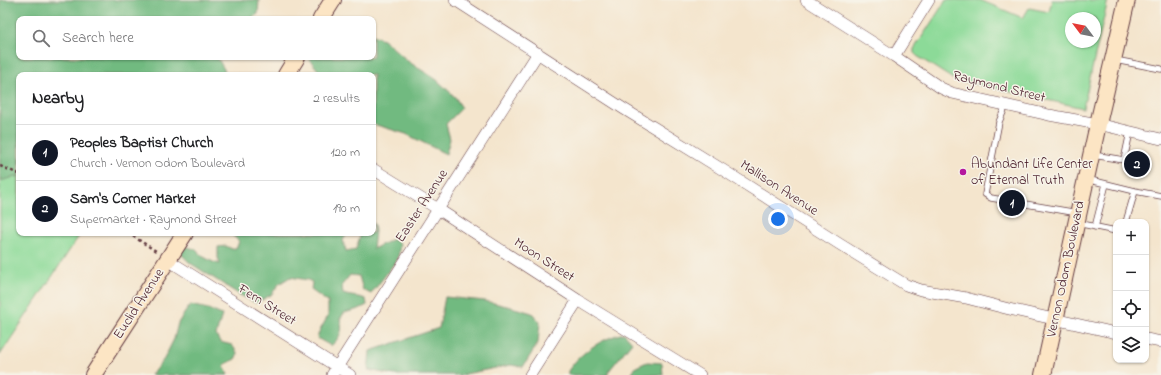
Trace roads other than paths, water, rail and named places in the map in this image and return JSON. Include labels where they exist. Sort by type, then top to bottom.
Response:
[{"type":"main road","points":[[323,16],[333,0]]},
{"type":"main road","name":"Vernon Odom Boulevard","points":[[1043,375],[1091,155],[1127,0]]},
{"type":"main road","points":[[288,72],[295,60]]},
{"type":"main road","name":"Euclid Avenue","points":[[93,375],[183,236]]},
{"type":"street","name":"Mallison Avenue","points":[[455,0],[624,109],[906,285],[921,290],[966,298],[1113,332]]},
{"type":"street","name":"Raymond Street","points":[[806,0],[941,88],[952,93],[1161,139]]},
{"type":"street","points":[[894,56],[929,0]]},
{"type":"street","name":"Easter Avenue","points":[[335,371],[538,53]]},
{"type":"street","name":"Moon Street","points":[[376,171],[438,209],[578,300],[700,375]]},
{"type":"street","name":"Fern Street","points":[[168,260],[335,371],[350,375]]},
{"type":"street","points":[[530,375],[578,300]]},
{"type":"street","points":[[1149,340],[1161,342]]},
{"type":"lane","points":[[1113,60],[1161,69]]},
{"type":"lane","points":[[1006,105],[998,122],[985,194],[992,198],[1077,218],[1095,227],[1113,230]]},
{"type":"lane","points":[[1091,155],[1124,160],[1130,132]]},
{"type":"lane","points":[[1086,179],[1161,196]]},
{"type":"lane","points":[[1095,227],[1106,184]]},
{"type":"lane","points":[[1127,219],[1135,191]]},
{"type":"place","name":"Sam's Corner Market","points":[[1137,164]]},
{"type":"place","name":"Abundant Life Center of Eternal Truth","points":[[963,172]]},
{"type":"place","name":"Peoples Baptist Church","points":[[1012,203]]}]
